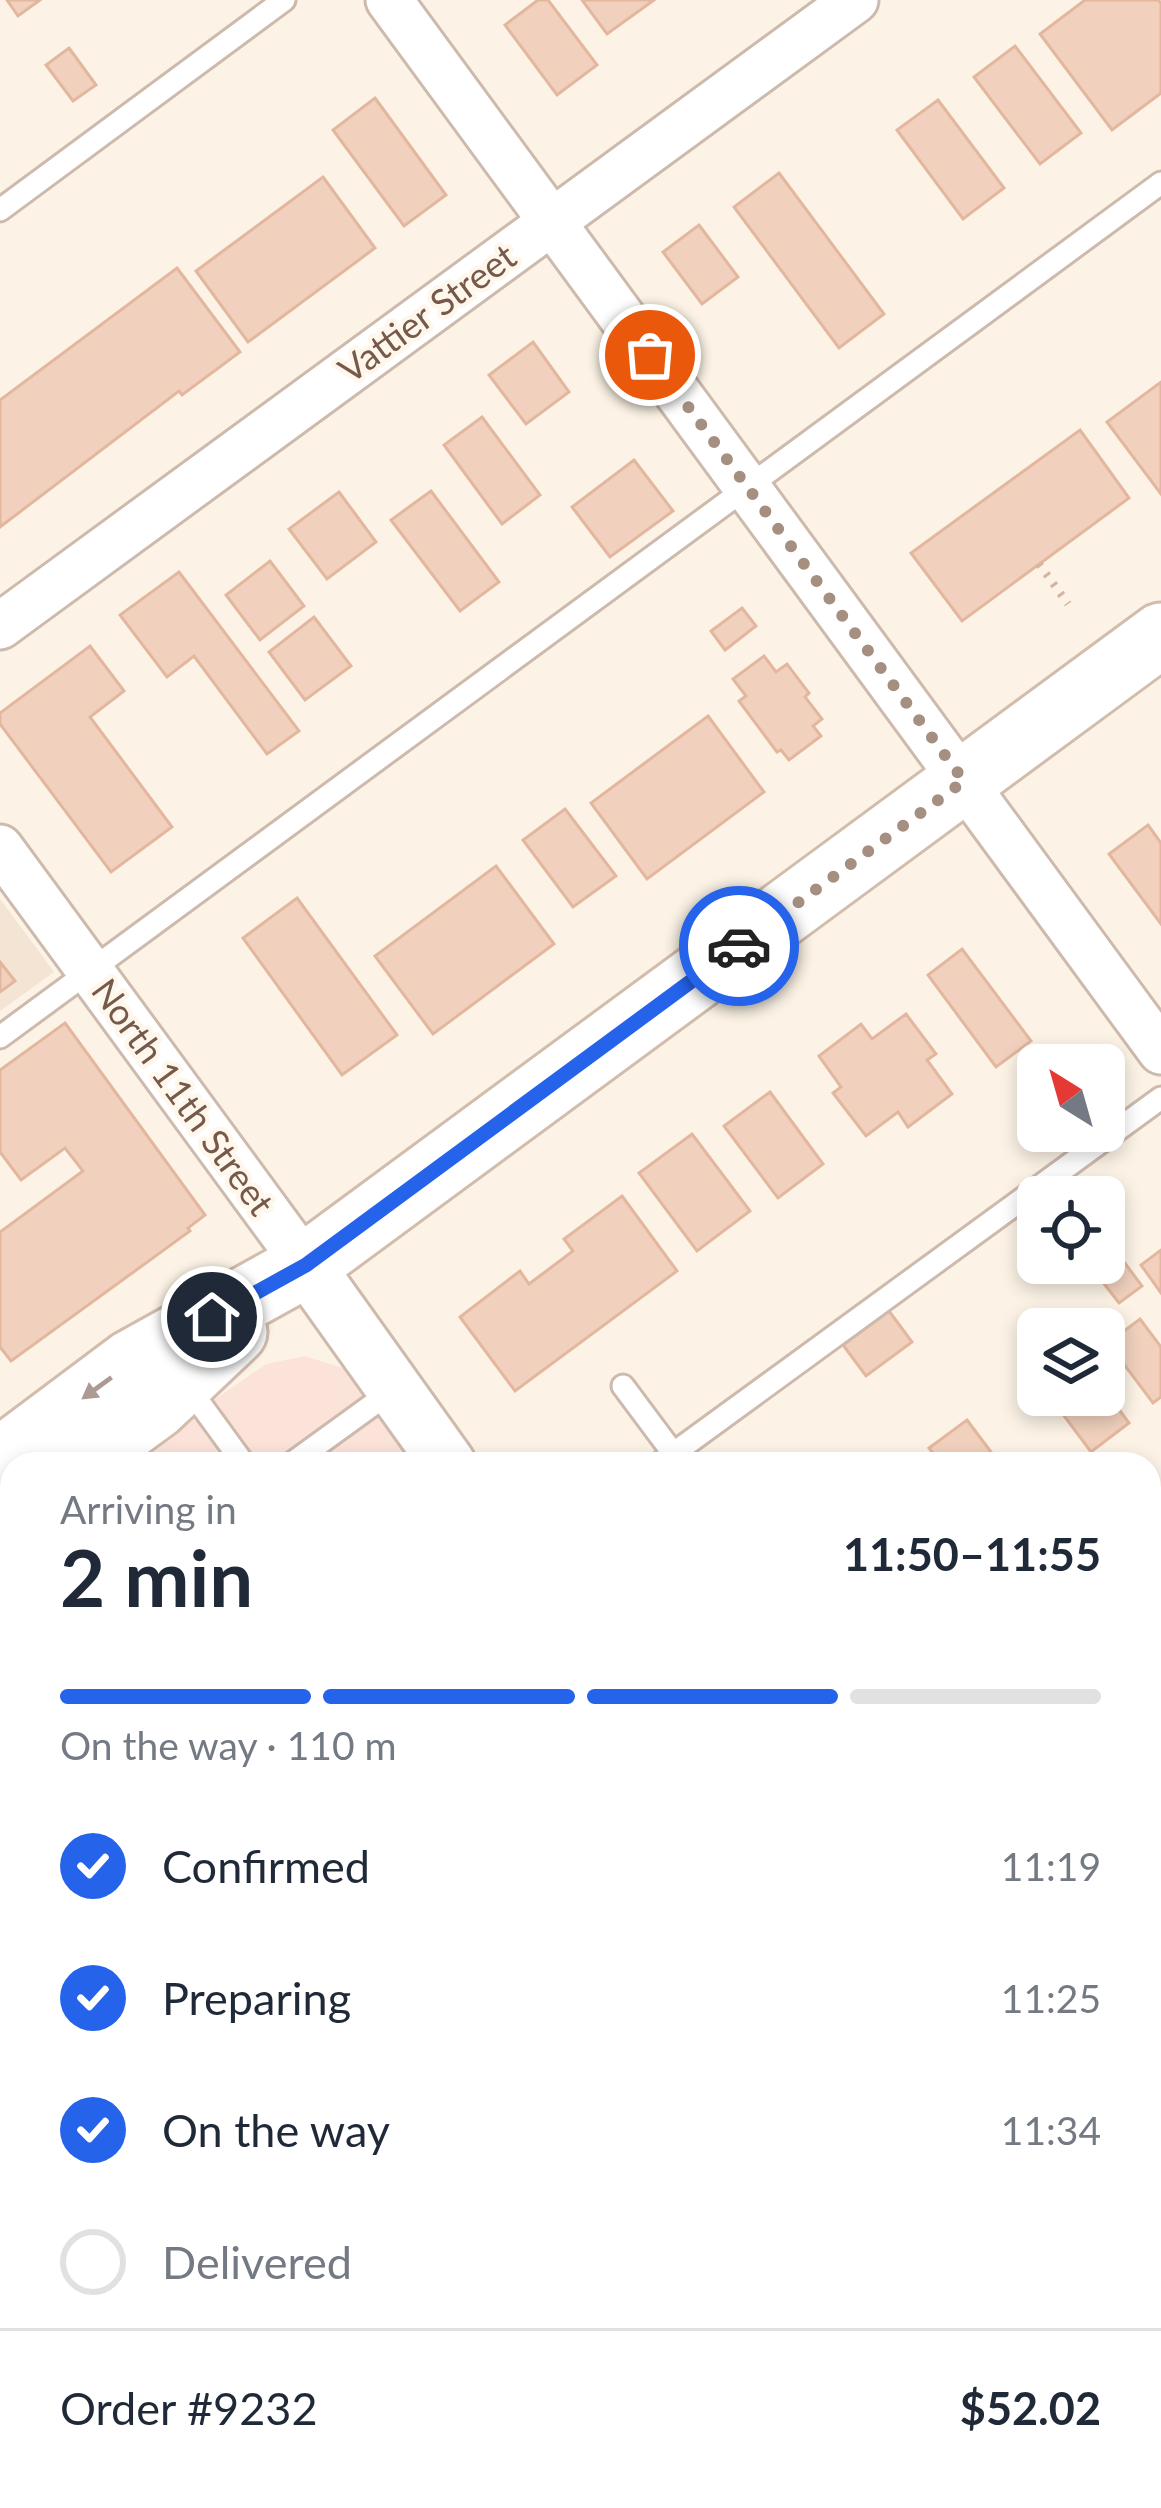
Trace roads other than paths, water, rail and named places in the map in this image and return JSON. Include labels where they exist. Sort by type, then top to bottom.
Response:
[{"type":"main road","points":[[93,1452],[184,1380],[306,1265],[1161,635]]},
{"type":"main road","points":[[11,1452],[131,1362],[306,1265]]},
{"type":"street","points":[[389,0],[1161,1051]]},
{"type":"street","name":"Vattier Street","points":[[0,626],[855,0]]},
{"type":"street","name":"North 11th Street","points":[[0,848],[439,1452]]},
{"type":"lane","points":[[0,211],[284,0]]},
{"type":"lane","points":[[0,1037],[1161,183]]},
{"type":"lane","points":[[676,1452],[1161,1098]]},
{"type":"lane","points":[[184,1380],[235,1452]]},
{"type":"lane","points":[[623,1386],[662,1452]]},
{"type":"lane","points":[[308,1452],[394,1390]]}]
